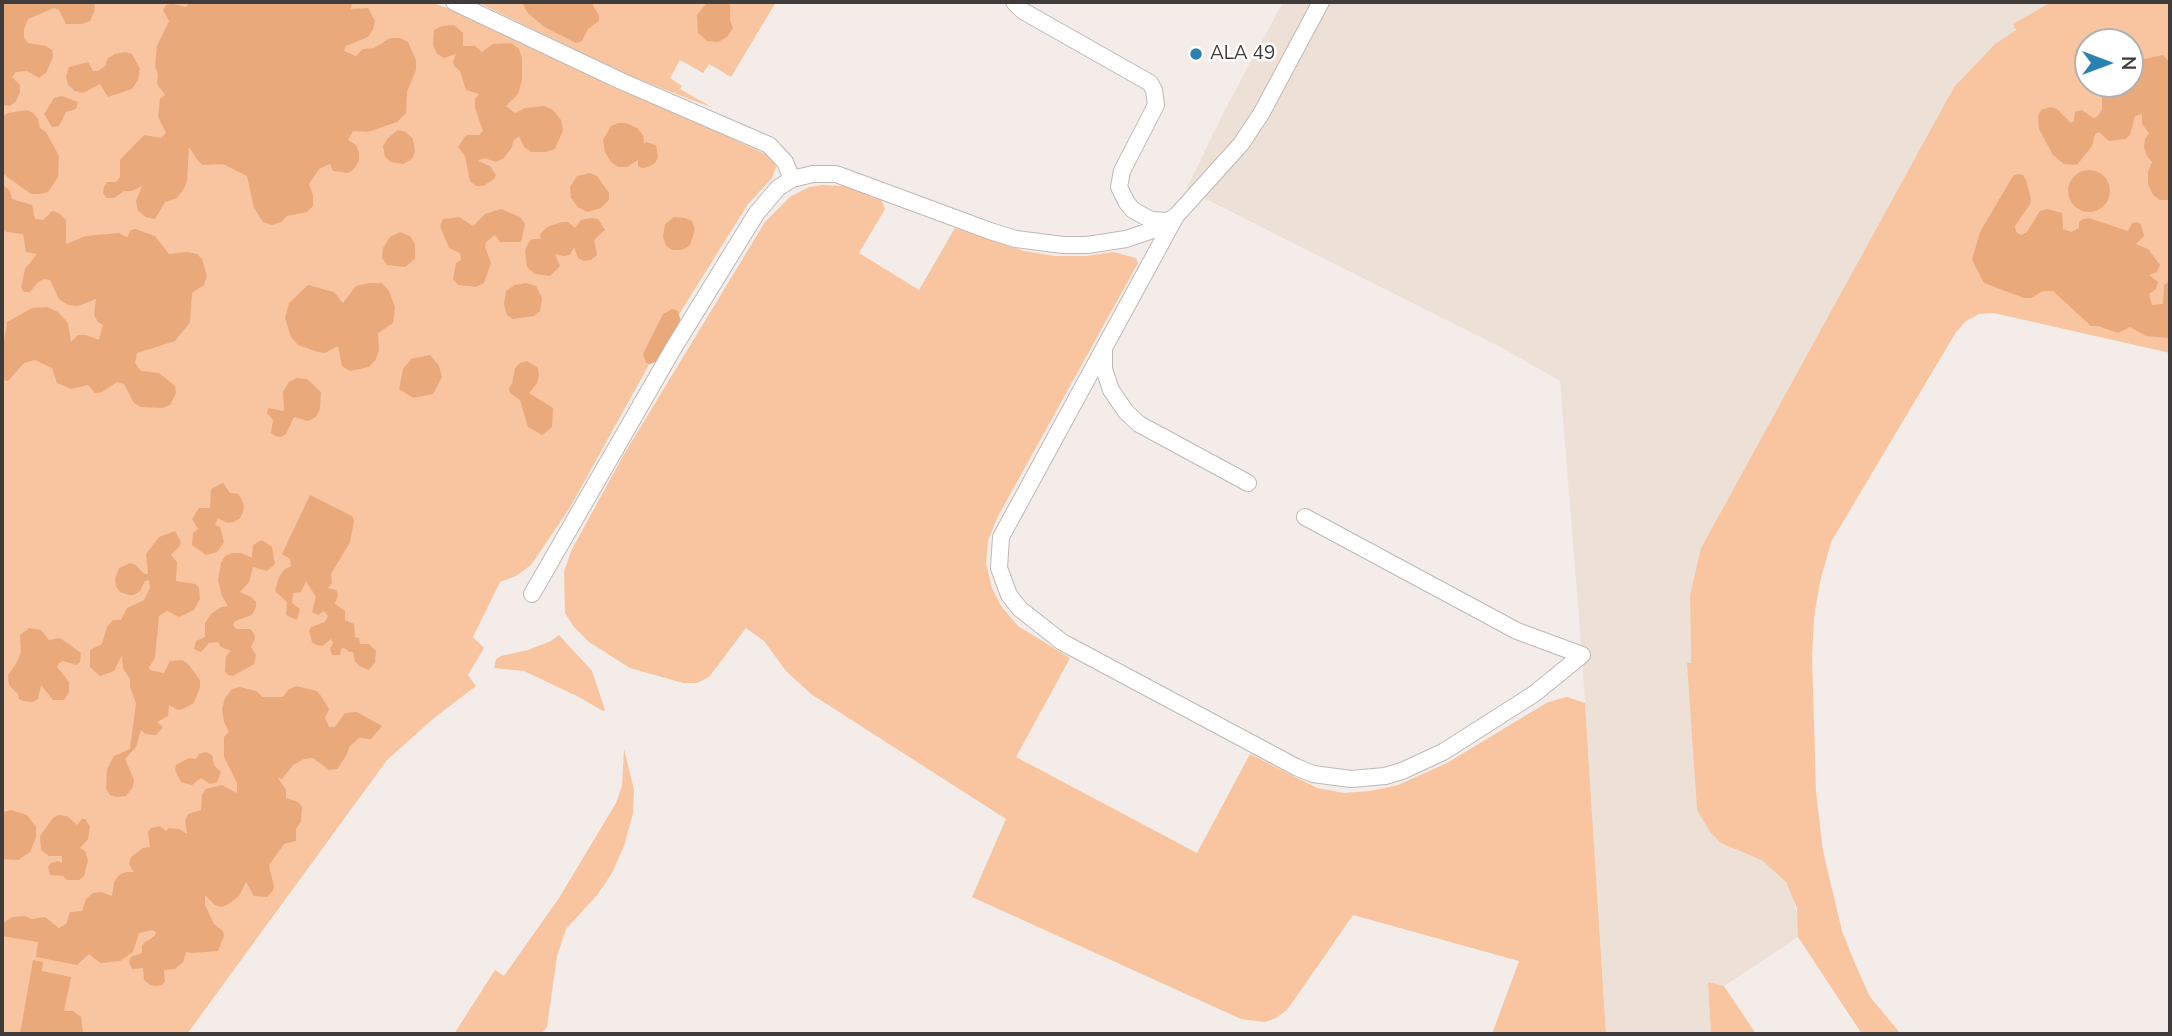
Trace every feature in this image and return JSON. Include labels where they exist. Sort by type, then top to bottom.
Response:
[{"type":"lane","points":[[454,2],[621,81],[769,145],[785,162],[792,179]]},
{"type":"lane","points":[[1013,2],[1023,11],[1150,83],[1156,105],[1122,171],[1119,187],[1133,210],[1151,220],[1173,219]]},
{"type":"lane","points":[[1305,517],[1517,631],[1582,655],[1534,694],[1443,752],[1402,771],[1385,776],[1351,779],[1313,774],[1062,642],[1020,609],[1009,595],[999,568],[1001,537],[1173,219],[1241,144],[1261,114],[1321,2]]},
{"type":"lane","points":[[532,594],[673,349],[757,214],[778,188],[792,179],[825,173],[850,178],[990,231],[1038,243],[1087,245],[1109,242],[1144,234],[1173,219]]},
{"type":"lane","points":[[1104,348],[1106,379],[1126,412],[1155,434],[1248,483]]},
{"type":"shaded area","points":[[2,2],[430,2],[456,11],[612,87],[684,116],[765,154],[774,161],[776,167],[772,178],[748,204],[661,343],[569,509],[531,565],[516,576],[500,582],[473,637],[484,648],[468,675],[476,686],[434,718],[387,760],[187,1034],[2,1034]]},
{"type":"shaded area","points":[[2,2],[95,3],[90,21],[82,24],[66,24],[59,10],[54,8],[28,19],[24,38],[28,43],[46,46],[52,50],[53,57],[46,73],[39,78],[27,71],[16,72],[12,77],[20,85],[20,92],[10,106],[2,105]]},
{"type":"shaded area","points":[[190,2],[352,2],[351,9],[368,8],[375,21],[373,29],[368,37],[346,46],[344,51],[356,56],[363,49],[374,48],[390,38],[400,38],[408,42],[416,60],[416,70],[407,92],[406,113],[397,122],[368,132],[353,131],[348,140],[356,145],[359,153],[359,161],[354,169],[348,173],[333,171],[330,164],[319,169],[309,184],[313,206],[307,212],[287,216],[272,225],[263,222],[254,208],[247,176],[223,164],[203,165],[189,147],[187,182],[177,198],[165,202],[155,219],[138,211],[136,201],[142,186],[132,191],[124,191],[114,198],[107,198],[103,193],[104,187],[107,182],[116,182],[120,177],[120,160],[144,135],[161,138],[166,133],[158,117],[160,99],[165,95],[157,84],[155,66],[157,46],[169,21],[163,10],[166,5],[186,7]]},
{"type":"shaded area","points":[[477,2],[776,2],[731,77],[709,64],[703,73],[680,60],[670,78],[682,86],[680,89],[713,108],[622,73]]},
{"type":"shaded area","points":[[522,2],[594,2],[599,21],[588,29],[582,41],[576,43],[544,27],[527,12]]},
{"type":"shaded area","points":[[725,2],[730,5],[733,28],[727,37],[718,42],[707,41],[698,33],[697,15],[706,4]]},
{"type":"shaded area","points":[[1283,2],[2051,2],[2013,24],[2016,30],[1995,44],[1954,87],[1701,548],[1690,595],[1691,663],[1688,663],[1697,810],[1710,832],[1729,847],[1763,861],[1780,875],[1791,890],[1798,917],[1798,937],[1724,986],[1708,983],[1711,1034],[1606,1034],[1582,655],[1560,381],[1504,349],[1186,189]]},
{"type":"shaded area","points":[[2051,2],[2170,2],[2170,353],[1994,313],[1979,314],[1966,321],[1956,332],[1831,542],[1814,617],[1812,658],[1816,792],[1823,851],[1842,931],[1856,966],[1870,997],[1901,1034],[1862,1034],[1798,937],[1797,908],[1786,882],[1763,861],[1721,843],[1710,832],[1697,810],[1687,663],[1691,663],[1690,595],[1701,548],[1954,87],[1995,44],[2016,30],[2013,24]]},
{"type":"shaded area","points":[[454,25],[463,33],[463,46],[475,46],[482,52],[493,44],[511,43],[519,49],[522,58],[522,80],[518,94],[506,106],[515,113],[525,108],[544,106],[553,110],[561,120],[563,130],[555,149],[531,152],[524,147],[519,136],[513,141],[504,158],[496,162],[484,158],[478,161],[490,166],[496,175],[483,186],[476,186],[470,181],[465,156],[458,147],[466,135],[479,135],[483,131],[475,108],[475,99],[479,94],[466,90],[460,71],[454,66],[456,54],[444,58],[437,54],[433,45],[434,30]]},
{"type":"shaded area","points":[[125,52],[132,54],[140,69],[138,80],[132,89],[108,97],[100,84],[83,93],[68,85],[66,77],[69,67],[88,62],[93,71],[98,71],[105,66],[108,58]]},
{"type":"shaded area","points":[[2163,55],[2170,62],[2170,200],[2160,200],[2153,195],[2148,184],[2148,172],[2152,162],[2144,147],[2149,133],[2142,124],[2142,114],[2135,116],[2130,135],[2125,139],[2109,141],[2099,132],[2095,134],[2092,146],[2077,165],[2064,164],[2053,155],[2039,129],[2038,116],[2041,110],[2051,107],[2057,109],[2071,123],[2077,111],[2082,110],[2093,118],[2097,117],[2102,110],[2102,98],[2144,98],[2144,59]]},
{"type":"shaded area","points":[[62,96],[78,102],[76,109],[66,112],[59,126],[52,127],[44,114],[54,98]]},
{"type":"shaded area","points":[[27,110],[38,119],[40,128],[46,132],[59,156],[58,177],[48,192],[41,194],[31,194],[2,173],[2,117],[8,113]]},
{"type":"shaded area","points":[[618,123],[637,128],[643,135],[644,144],[646,142],[656,145],[658,157],[655,163],[642,168],[638,166],[638,160],[627,167],[618,167],[611,162],[605,152],[603,140],[611,126]]},
{"type":"shaded area","points":[[398,130],[406,132],[413,139],[415,152],[412,159],[403,164],[391,162],[385,157],[383,146]]},
{"type":"shaded area","points":[[2089,170],[2104,176],[2110,191],[2104,206],[2089,212],[2074,206],[2068,191],[2074,176]]},
{"type":"shaded area","points":[[590,173],[597,176],[609,193],[609,200],[601,208],[587,212],[578,207],[571,198],[570,187],[577,176]]},
{"type":"shaded area","points":[[2023,175],[2026,180],[2031,199],[2015,226],[2016,232],[2021,235],[2027,232],[2040,211],[2047,209],[2062,213],[2063,229],[2071,232],[2079,228],[2079,222],[2089,218],[2128,231],[2132,223],[2141,224],[2144,236],[2136,244],[2148,249],[2160,265],[2157,272],[2149,275],[2158,282],[2156,289],[2149,294],[2152,305],[2163,304],[2164,285],[2170,281],[2170,338],[2146,336],[2130,327],[2118,333],[2091,326],[2053,291],[2043,291],[2031,298],[2024,298],[1984,283],[1972,260],[1980,232],[2013,176]]},
{"type":"shaded area","points":[[2,184],[10,191],[12,199],[32,205],[35,219],[43,220],[52,211],[59,213],[66,220],[66,244],[86,236],[119,233],[127,237],[131,230],[135,229],[155,236],[169,254],[187,252],[197,254],[202,259],[207,276],[204,285],[192,293],[190,322],[175,341],[137,353],[135,363],[141,371],[159,373],[175,386],[176,393],[170,405],[162,408],[141,407],[134,403],[124,384],[117,382],[102,392],[95,393],[88,385],[71,389],[57,383],[52,368],[35,360],[24,363],[8,381],[2,379],[2,354],[7,322],[32,308],[47,307],[58,312],[68,323],[71,342],[78,335],[99,340],[103,325],[94,315],[96,299],[78,306],[68,305],[59,299],[50,280],[44,279],[30,292],[24,292],[21,288],[25,269],[37,254],[26,252],[23,234],[6,232],[2,226]]},
{"type":"shaded area","points":[[844,186],[881,200],[885,209],[859,253],[919,290],[955,228],[1024,251],[1055,256],[1086,256],[1113,252],[1136,258],[1138,263],[997,518],[988,541],[986,563],[992,588],[1001,606],[1018,626],[1070,658],[1016,757],[1197,853],[1250,754],[1317,788],[1344,793],[1370,791],[1398,785],[1447,763],[1548,702],[1567,697],[1585,703],[1606,1034],[1492,1034],[1519,961],[1353,915],[1287,1010],[1265,1022],[1241,1019],[972,897],[1006,819],[811,694],[786,671],[764,641],[746,628],[709,677],[697,683],[683,683],[630,668],[589,642],[574,627],[565,613],[564,572],[571,551],[623,456],[765,222],[790,197],[809,187]]},
{"type":"shaded area","points":[[501,209],[520,217],[525,224],[521,242],[500,242],[495,235],[486,242],[485,247],[491,263],[484,283],[476,287],[458,285],[453,279],[456,263],[461,260],[460,253],[449,248],[440,226],[443,219],[459,217],[473,226],[485,214]]},
{"type":"shaded area","points":[[674,217],[692,221],[695,230],[690,245],[682,250],[672,250],[666,246],[663,237],[665,224]]},
{"type":"shaded area","points":[[598,219],[605,230],[594,240],[597,255],[591,260],[578,258],[574,247],[570,255],[555,254],[560,266],[550,276],[535,274],[527,267],[525,250],[529,242],[532,239],[541,239],[540,234],[547,227],[568,222],[575,228],[581,220]]},
{"type":"shaded area","points":[[400,232],[410,236],[415,244],[415,259],[405,267],[387,265],[382,258],[383,248],[390,237]]},
{"type":"shaded area","points":[[382,283],[389,291],[395,307],[393,323],[378,333],[379,350],[369,367],[350,371],[342,366],[338,346],[325,353],[318,352],[298,345],[291,337],[285,318],[289,303],[308,285],[334,292],[343,303],[356,286]]},
{"type":"shaded area","points":[[526,283],[536,286],[542,298],[540,311],[534,316],[513,319],[507,315],[504,304],[506,291],[515,285]]},
{"type":"shaded area","points":[[672,309],[678,311],[681,322],[658,361],[646,363],[643,354],[663,314]]},
{"type":"shaded area","points":[[430,355],[439,366],[442,377],[433,394],[413,398],[399,389],[403,369],[411,359]]},
{"type":"shaded area","points":[[527,361],[538,368],[539,375],[537,383],[529,393],[553,408],[552,427],[542,435],[528,427],[520,400],[510,393],[515,368]]},
{"type":"shaded area","points":[[296,378],[307,379],[321,392],[320,409],[316,417],[308,421],[294,417],[286,434],[275,436],[271,433],[273,420],[267,413],[268,408],[284,411],[283,392],[289,382]]},
{"type":"shaded area","points":[[223,483],[230,493],[238,494],[241,498],[243,512],[234,522],[227,523],[218,518],[215,525],[220,527],[224,542],[217,552],[206,555],[192,545],[193,533],[198,529],[192,519],[199,508],[210,508],[211,489]]},
{"type":"shaded area","points":[[310,495],[352,516],[354,521],[350,542],[331,574],[332,583],[328,588],[336,590],[338,594],[335,604],[345,611],[345,620],[354,624],[355,637],[359,638],[360,644],[369,644],[376,651],[375,662],[369,670],[359,666],[353,652],[344,648],[341,649],[340,655],[332,655],[331,639],[322,646],[312,642],[309,631],[311,627],[325,622],[328,616],[324,611],[318,615],[312,612],[316,597],[306,581],[301,592],[293,593],[292,603],[300,609],[297,620],[286,615],[287,602],[275,591],[279,577],[291,566],[290,559],[282,554]]},
{"type":"shaded area","points":[[175,531],[181,542],[171,555],[177,562],[176,581],[199,587],[200,599],[194,610],[179,617],[167,611],[159,616],[155,658],[149,667],[150,670],[164,673],[170,661],[182,660],[200,680],[200,687],[194,703],[178,710],[169,705],[168,716],[157,722],[163,727],[156,735],[145,734],[141,730],[136,747],[125,759],[134,780],[133,787],[126,796],[117,797],[110,795],[106,788],[107,769],[114,756],[130,749],[136,703],[130,679],[123,668],[122,655],[114,671],[100,676],[90,667],[90,650],[102,644],[107,627],[113,620],[121,620],[127,608],[144,600],[150,588],[149,580],[145,581],[140,591],[134,595],[120,592],[115,579],[119,568],[130,563],[148,574],[146,554],[159,537]]},
{"type":"shaded area","points":[[262,540],[272,547],[275,564],[267,571],[253,567],[249,582],[240,592],[251,597],[256,602],[256,607],[252,615],[235,621],[233,625],[236,629],[250,629],[254,633],[255,639],[251,647],[256,655],[254,664],[233,676],[228,675],[225,672],[226,656],[231,651],[221,647],[218,642],[209,643],[201,652],[194,649],[196,641],[205,637],[205,623],[211,614],[228,606],[218,580],[225,556],[241,553],[252,558],[253,545]]},
{"type":"shaded area","points":[[29,628],[41,630],[49,640],[60,638],[81,653],[80,662],[76,665],[63,661],[57,667],[69,682],[69,692],[64,700],[53,700],[41,685],[38,699],[33,702],[23,701],[9,685],[8,675],[21,652],[20,635]]},
{"type":"shaded area","points":[[559,635],[592,671],[605,710],[524,671],[494,668],[496,659],[501,656],[528,650]]},
{"type":"shaded area","points":[[296,686],[317,691],[329,709],[325,718],[329,727],[335,727],[345,713],[357,712],[382,726],[371,739],[359,738],[350,746],[337,769],[329,770],[313,758],[304,759],[293,765],[282,779],[278,778],[286,790],[286,798],[298,802],[302,807],[296,841],[284,844],[269,865],[274,887],[267,897],[254,896],[246,882],[239,896],[221,907],[205,895],[205,905],[214,924],[223,931],[224,936],[218,951],[186,952],[183,962],[175,969],[164,970],[165,981],[156,986],[144,980],[143,968],[132,969],[129,962],[131,957],[142,953],[145,942],[155,936],[156,932],[152,930],[139,933],[133,952],[120,961],[100,963],[89,954],[77,965],[36,957],[38,942],[2,936],[2,924],[12,917],[45,917],[59,928],[66,924],[70,912],[82,911],[86,899],[93,893],[101,892],[112,896],[114,882],[119,875],[134,872],[129,864],[131,857],[143,848],[150,847],[148,832],[151,828],[160,826],[166,831],[169,828],[179,829],[187,834],[185,821],[188,814],[201,810],[202,795],[206,789],[222,785],[237,793],[237,783],[224,757],[224,737],[229,732],[222,709],[225,698],[232,689],[240,687],[256,691],[263,697],[283,697],[288,690]]},
{"type":"shaded area","points":[[624,749],[634,790],[633,813],[624,846],[612,873],[597,895],[566,929],[557,956],[547,1027],[541,1034],[454,1034],[495,970],[504,976],[559,898],[616,803],[622,786]]},
{"type":"shaded area","points":[[206,752],[212,755],[214,765],[221,772],[217,782],[210,784],[201,778],[192,785],[181,782],[175,770],[176,765],[189,758],[196,759],[199,754]]},
{"type":"shaded area","points":[[11,810],[27,815],[36,827],[36,837],[30,852],[18,860],[2,859],[2,813]]},
{"type":"shaded area","points":[[58,815],[67,816],[77,825],[85,819],[90,826],[88,839],[80,848],[85,851],[88,861],[84,876],[79,880],[50,875],[48,867],[58,861],[62,863],[62,856],[49,856],[41,850],[40,836]]},
{"type":"shaded area","points":[[33,960],[43,962],[42,971],[71,977],[64,1011],[73,1011],[81,1017],[83,1034],[20,1034]]},
{"type":"shaded area","points":[[1708,982],[1724,986],[1756,1034],[1711,1034]]},
{"type":"place","name":"ALA 49","points":[[1196,54]]}]
